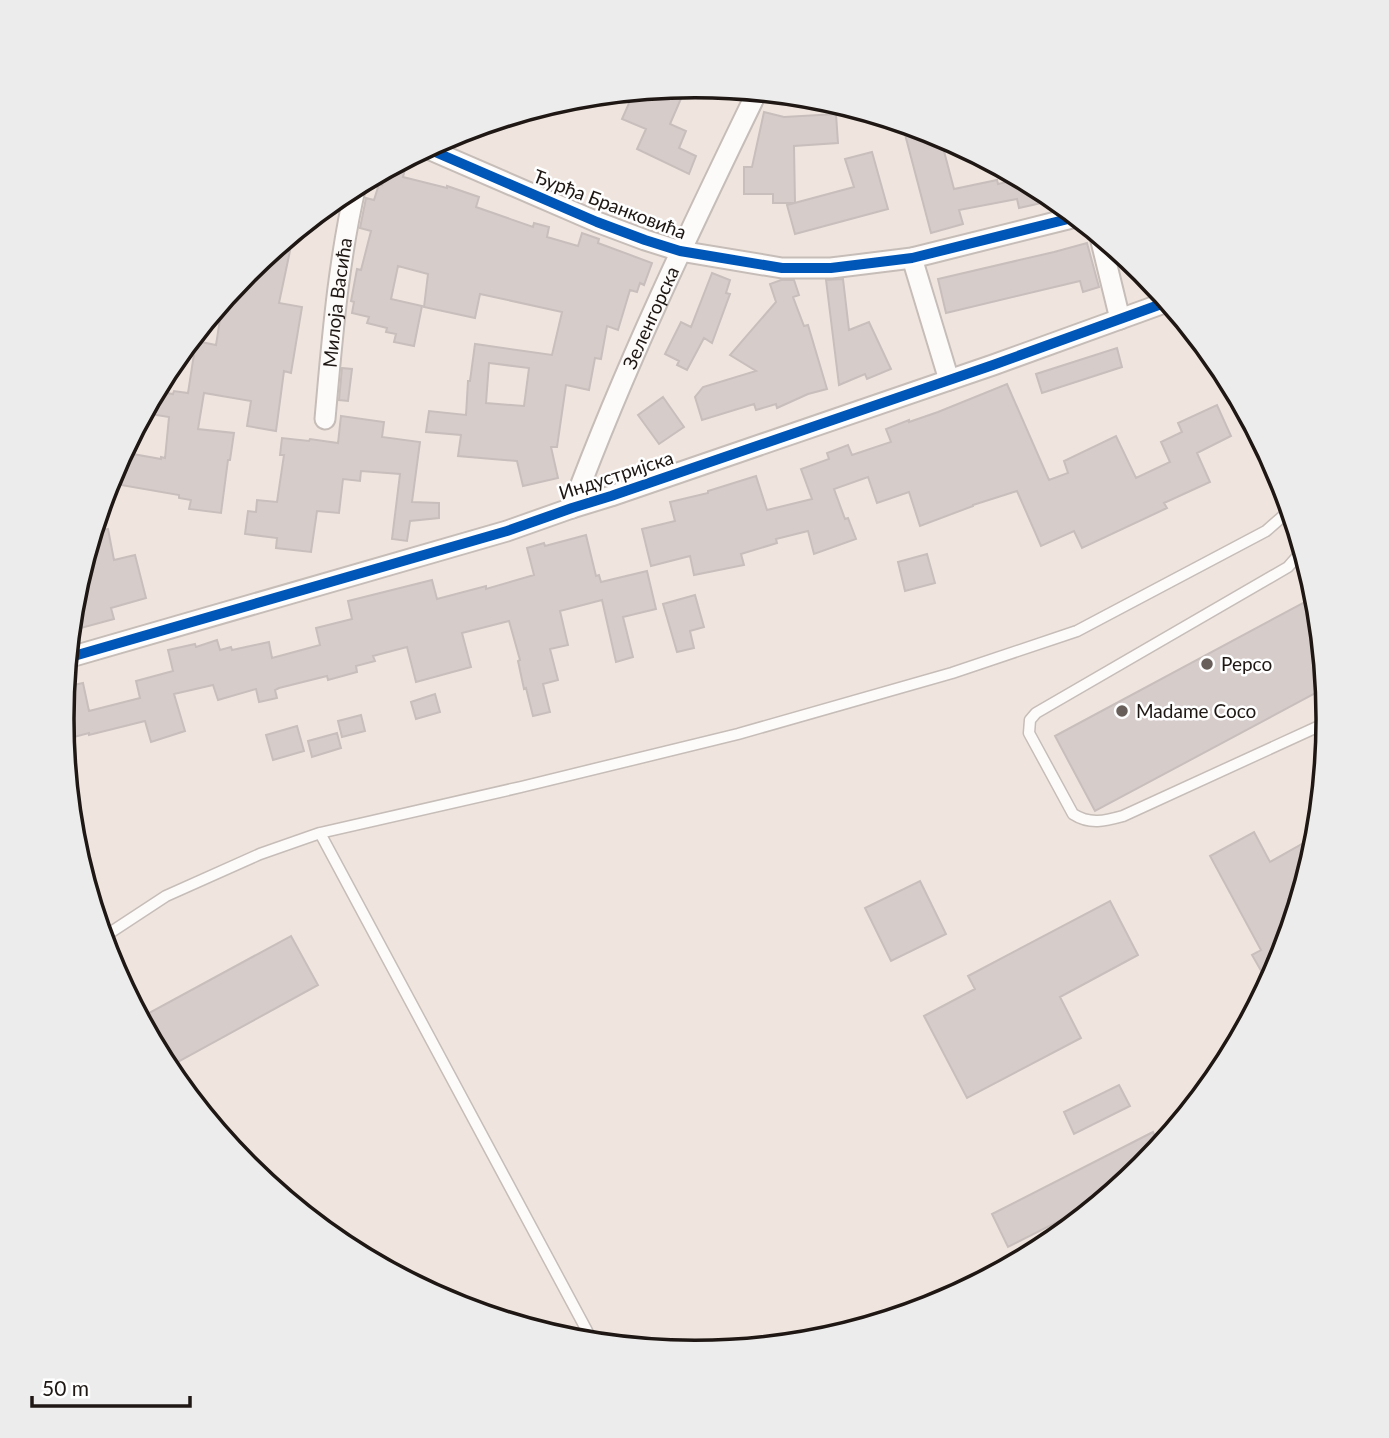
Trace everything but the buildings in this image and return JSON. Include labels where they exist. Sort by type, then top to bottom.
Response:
[{"type":"street","name":"Зеленгорска","points":[[572,508],[591,456],[680,251],[753,101]]},
{"type":"street","name":"Ђурђа Бранковића","points":[[439,153],[597,222],[680,251],[782,268],[831,268],[912,258],[1064,220]]},
{"type":"street","name":"Милоја Васића","points":[[325,419],[331,344],[352,201]]},
{"type":"street","points":[[1104,252],[1121,319]]},
{"type":"street","points":[[912,258],[949,380]]},
{"type":"street","name":"Индустријска","points":[[77,655],[507,531],[1157,306]]},
{"type":"lane","points":[[111,932],[166,896],[260,854],[320,833],[738,734],[952,673],[1077,631],[1266,531],[1282,517]]},
{"type":"lane","points":[[1295,560],[1288,568],[1036,713],[1030,720],[1030,733],[1073,814],[1082,820],[1104,821],[1123,816],[1316,728]]},
{"type":"lane","points":[[320,833],[587,1330]]},
{"type":"cycle path","points":[[439,153],[645,240],[680,251],[782,268],[831,268],[912,258],[1064,220]]},
{"type":"cycle path","points":[[77,655],[507,531],[993,365],[1157,306]]},
{"type":"place","name":"Pepco","points":[[1207,664]]},
{"type":"place","name":"Madame Coco","points":[[1122,711]]}]
